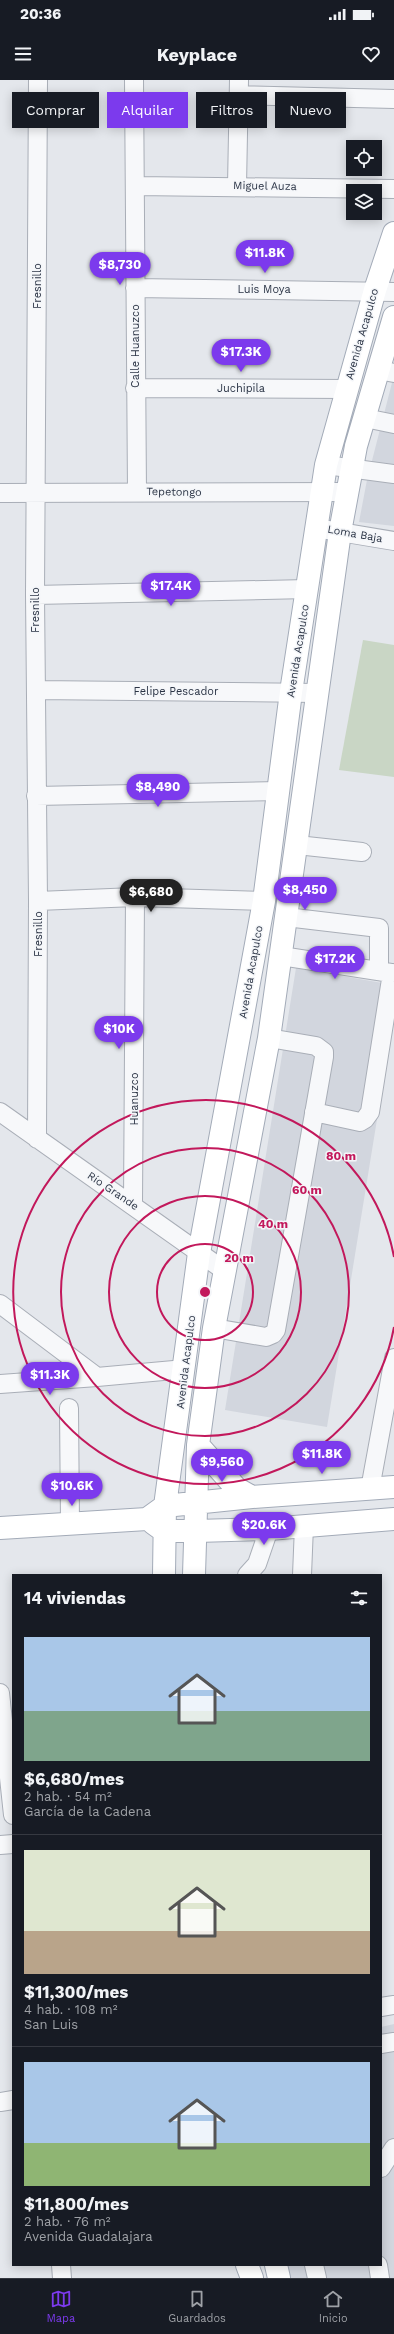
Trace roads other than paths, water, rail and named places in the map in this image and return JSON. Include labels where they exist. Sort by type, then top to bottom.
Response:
[{"type":"main road","name":"Avenida Acapulco","points":[[166,1506],[199,1253],[264,901],[291,692],[326,465],[347,389],[384,291],[394,233]]},
{"type":"main road","name":"Avenida Acapulco","points":[[194,1574],[197,1531],[195,1503],[198,1445],[214,1328],[269,1038],[340,532],[352,469],[365,418],[386,371],[394,317]]},
{"type":"main road","points":[[198,1445],[236,1488],[252,1497]]},
{"type":"main road","points":[[164,1574],[155,1525],[166,1506],[252,1497],[394,1487]]},
{"type":"main road","points":[[0,1528],[70,1524],[155,1525],[197,1531],[304,1526],[394,1519]]},
{"type":"main road","points":[[239,2266],[241,2278]]},
{"type":"main road","points":[[247,2266],[252,2278]]},
{"type":"main road","points":[[276,2266],[278,2278]]},
{"type":"street","name":"Fresnillo","points":[[37,1139],[38,901],[35,595],[38,80]]},
{"type":"street","name":"Calle Huanuzco","points":[[134,80],[136,186],[134,288],[137,492]]},
{"type":"street","points":[[237,186],[239,88],[394,99]]},
{"type":"street","name":"Miguel Auza","points":[[136,186],[394,189]]},
{"type":"street","name":"Luis Moya","points":[[134,288],[384,291]]},
{"type":"street","name":"Juchipila","points":[[135,388],[347,389]]},
{"type":"street","points":[[365,418],[394,424]]},
{"type":"street","points":[[326,465],[394,474]]},
{"type":"street","name":"Tepetongo","points":[[0,493],[347,492]]},
{"type":"street","name":"Loma Baja","points":[[316,528],[394,541]]},
{"type":"street","points":[[35,595],[307,589]]},
{"type":"street","name":"Felipe Pescador","points":[[36,690],[317,693]]},
{"type":"street","points":[[36,796],[279,791]]},
{"type":"street","points":[[297,844],[362,852]]},
{"type":"street","points":[[38,901],[135,897],[264,901]]},
{"type":"street","name":"Huanuzco","points":[[133,1204],[135,897]]},
{"type":"street","points":[[286,917],[379,928],[388,973],[370,1112],[366,1119],[360,1122],[314,1112]]},
{"type":"street","points":[[281,956],[388,973]]},
{"type":"street","points":[[214,1328],[266,1337],[273,1334],[276,1330],[324,1052],[316,1046],[269,1038]]},
{"type":"street","name":"Río Grande","points":[[0,1112],[133,1204],[225,1271]]},
{"type":"street","points":[[0,1304],[46,1337],[97,1377]]},
{"type":"street","points":[[370,1489],[394,1358]]},
{"type":"street","points":[[0,1384],[185,1369]]},
{"type":"street","points":[[69,1408],[70,1524]]},
{"type":"street","points":[[302,1574],[304,1526]]},
{"type":"street","points":[[248,1574],[257,1564],[269,1528]]},
{"type":"street","points":[[0,1693],[12,1806]]},
{"type":"street","points":[[0,1846],[12,1844]]},
{"type":"street","points":[[382,2007],[394,2005]]},
{"type":"street","points":[[382,2044],[394,2042]]},
{"type":"street","points":[[0,2102],[12,2100]]},
{"type":"street","points":[[382,2166],[394,2148]]},
{"type":"street","points":[[60,2266],[62,2278]]},
{"type":"street","points":[[314,2266],[317,2278]]},
{"type":"street","points":[[378,2266],[380,2278]]}]
